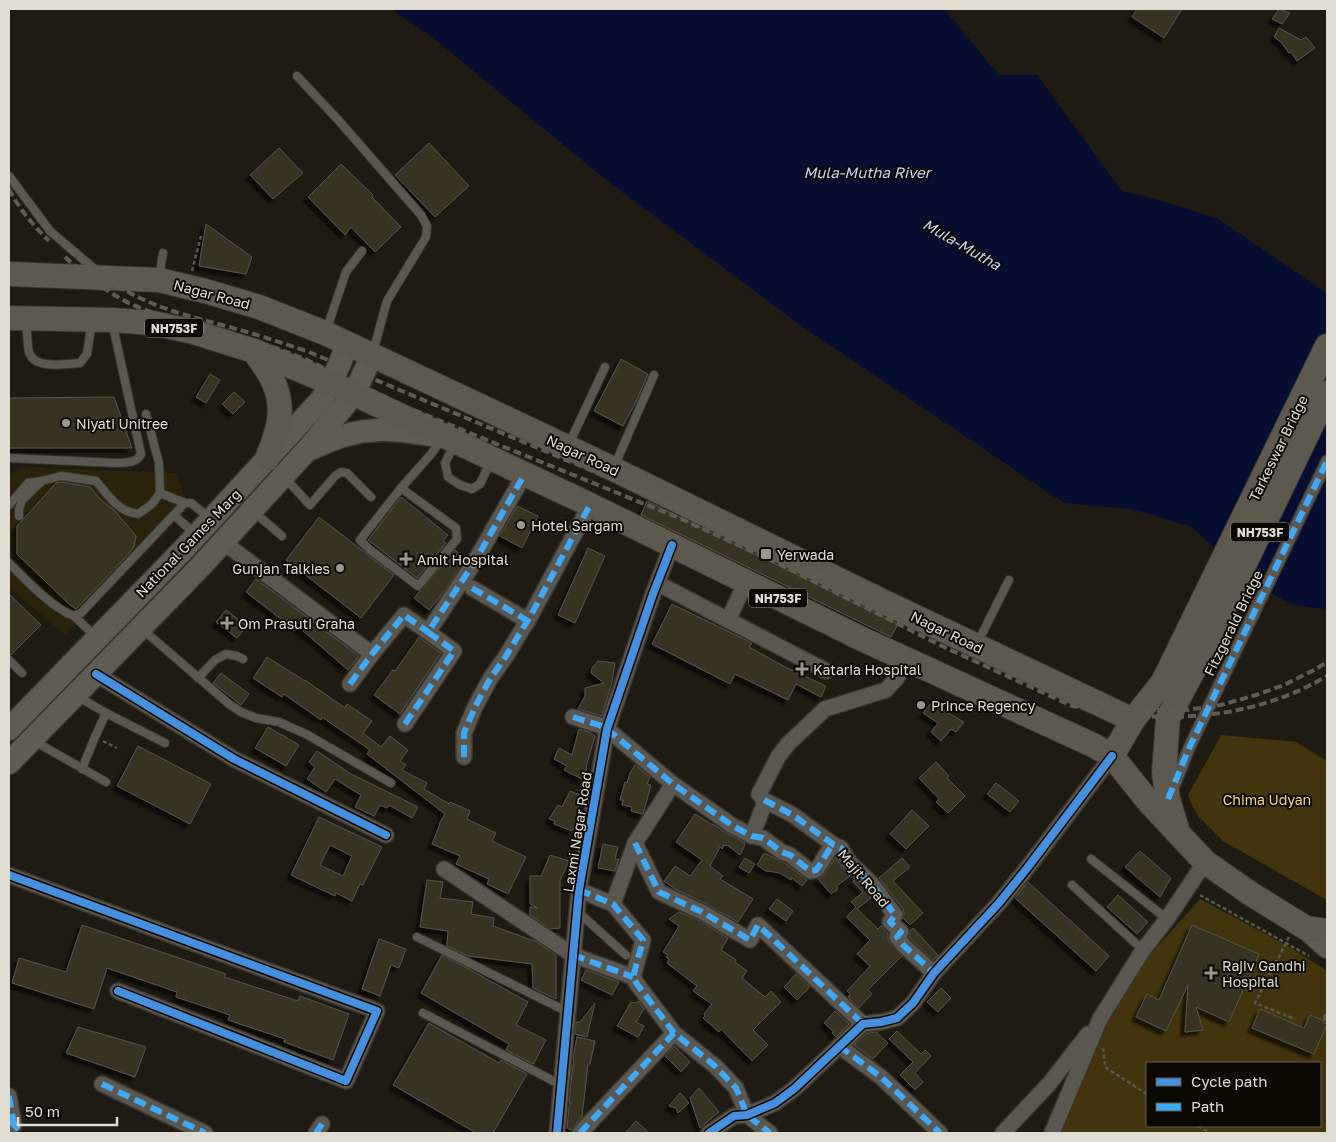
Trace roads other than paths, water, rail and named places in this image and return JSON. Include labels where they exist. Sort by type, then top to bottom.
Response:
[{"type":"highway","name":"Nagar Road","points":[[9,274],[159,280],[259,307],[325,333],[568,447],[976,646],[1133,720]]},
{"type":"highway","name":"NH753F","points":[[17,318],[153,323],[194,332],[254,351],[331,383],[590,505],[904,659],[1095,746],[1112,756],[1148,801],[1205,862],[1304,931]]},
{"type":"highway","name":"Tarkeswar Bridge","points":[[1184,664],[1327,346]]},
{"type":"highway","points":[[254,351],[269,371],[280,401],[278,428],[267,459]]},
{"type":"highway","name":"Tarkeswar Bridge","points":[[1184,664],[1327,393]]},
{"type":"highway","points":[[1178,833],[1168,800],[1164,773],[1168,718],[1173,687],[1184,664]]},
{"type":"highway","points":[[1112,756],[1133,720],[1173,687]]},
{"type":"main road","name":"National Games Marg","points":[[9,729],[197,536],[322,399],[348,344]]},
{"type":"main road","name":"National Games Marg","points":[[9,763],[223,542],[283,477],[354,394],[372,355]]},
{"type":"main road","points":[[307,450],[327,440],[378,430],[396,430],[450,439]]},
{"type":"main road","points":[[1304,931],[1321,953]]},
{"type":"street","name":"Fitzgerald Bridge","points":[[1168,800],[1190,746],[1327,461]]},
{"type":"street","points":[[428,632],[474,563],[524,474]]},
{"type":"street","points":[[464,757],[464,733],[475,707],[490,679],[528,620],[590,505]]},
{"type":"street","points":[[223,542],[372,654]]},
{"type":"street","name":"Laxmi Nagar Road","points":[[557,1133],[579,890],[607,729],[672,545]]},
{"type":"street","points":[[728,620],[746,582]]},
{"type":"street","points":[[657,583],[826,671]]},
{"type":"street","points":[[472,588],[528,620]]},
{"type":"street","points":[[350,684],[404,615],[428,632],[454,651],[405,724]]},
{"type":"street","points":[[752,836],[763,807],[764,800],[760,794],[778,757],[788,744],[825,709],[886,690],[897,678],[904,659]]},
{"type":"street","points":[[96,674],[234,759],[386,835]]},
{"type":"street","points":[[572,717],[607,729],[673,784],[733,826],[752,836],[763,838],[782,852],[790,855],[810,871],[816,870],[829,849],[834,845]]},
{"type":"street","points":[[709,1133],[734,1116],[747,1115],[775,1103],[794,1089],[863,1024],[897,1018],[913,1004],[934,973],[999,903],[1028,867],[1112,756]]},
{"type":"street","points":[[613,904],[635,843],[673,784]]},
{"type":"street","name":"Majit Road","points":[[764,800],[793,815],[841,848],[850,863],[872,884],[895,915],[890,922],[901,932],[897,938],[934,973]]},
{"type":"street","points":[[635,843],[659,892],[702,912],[750,940],[758,925],[863,1024]]},
{"type":"street","points":[[1003,1133],[1049,1084],[1100,1019],[1144,950],[1205,862]]},
{"type":"street","points":[[444,869],[573,954],[633,977],[674,1034],[715,1066],[736,1088],[747,1115],[770,1133]]},
{"type":"street","points":[[9,874],[377,1011],[346,1081],[118,991]]},
{"type":"street","points":[[579,890],[613,904],[643,940],[633,977]]},
{"type":"street","points":[[1052,1133],[1100,1019]]},
{"type":"street","points":[[580,1133],[674,1034]]},
{"type":"street","points":[[839,1046],[881,1077],[940,1133]]},
{"type":"street","points":[[102,1084],[205,1133]]},
{"type":"street","points":[[9,1096],[15,1126]]},
{"type":"lane","points":[[296,76],[340,122],[421,215],[427,226],[426,237],[387,301],[372,355]]},
{"type":"lane","points":[[9,176],[50,231],[105,277]]},
{"type":"lane","points":[[325,333],[346,272],[362,251]]},
{"type":"lane","points":[[159,280],[163,253]]},
{"type":"lane","points":[[17,318],[30,354],[42,365],[80,363],[87,354],[102,320]]},
{"type":"lane","points":[[9,458],[116,463],[131,462],[139,458],[141,454],[102,320]]},
{"type":"lane","points":[[568,447],[605,367]]},
{"type":"lane","points":[[613,469],[654,375]]},
{"type":"lane","points":[[9,505],[28,483],[61,476],[96,481],[113,502],[130,513],[138,514],[152,504],[160,493],[159,463],[146,414]]},
{"type":"lane","points":[[450,439],[446,463],[448,477],[460,485],[472,488],[480,484],[491,459]]},
{"type":"lane","points":[[401,488],[456,528],[457,539],[418,586],[369,550],[360,540],[401,488],[432,453],[450,439]]},
{"type":"lane","points":[[283,477],[310,504],[335,476],[341,472],[347,473],[371,497]]},
{"type":"lane","points":[[19,516],[22,500],[42,481]]},
{"type":"lane","points":[[160,493],[185,504],[191,503],[212,519]]},
{"type":"lane","points":[[74,616],[81,613],[185,504]]},
{"type":"lane","points":[[252,510],[282,536]]},
{"type":"lane","points":[[174,515],[197,536]]},
{"type":"lane","points":[[9,563],[30,584],[65,613],[74,616],[97,637]]},
{"type":"lane","points":[[976,646],[1009,580]]},
{"type":"lane","points":[[140,628],[229,704],[241,712],[256,718],[279,722],[306,734],[390,783]]},
{"type":"lane","points":[[198,678],[215,660],[226,654],[243,659]]},
{"type":"lane","points":[[9,660],[22,673]]},
{"type":"lane","points":[[75,695],[165,743]]},
{"type":"lane","points":[[82,769],[106,713]]},
{"type":"lane","points":[[32,739],[106,782]]},
{"type":"lane","points":[[1091,859],[1167,919]]},
{"type":"lane","points":[[1072,886],[1144,950]]},
{"type":"lane","points":[[578,912],[626,955]]},
{"type":"lane","points":[[416,937],[568,1012]]},
{"type":"lane","points":[[423,1013],[561,1085]]},
{"type":"water","name":"Mula-Mutha River","points":[[392,9],[944,9],[999,75],[1037,75],[1122,191],[1217,218],[1327,293],[1327,609],[1292,605],[1253,582],[1190,526],[1131,509],[1064,503],[801,326],[610,183],[432,37]]},
{"type":"railway","points":[[9,175],[34,212],[64,245],[98,273],[136,296],[178,313],[255,334],[309,352],[657,498],[860,593],[1057,690],[1112,707],[1142,710],[1187,710],[1221,705],[1256,695],[1284,685],[1327,662]]},
{"type":"railway","points":[[9,189],[17,203],[49,241]]},
{"type":"railway","points":[[65,257],[96,283],[131,304],[159,315],[208,328]]},
{"type":"railway","points":[[237,336],[305,359],[406,407],[679,518],[777,563],[944,647],[1072,706],[1108,712]]},
{"type":"railway","points":[[1140,716],[1164,717],[1213,714],[1260,705],[1305,688],[1327,676]]},
{"type":"place","name":"Niyati Unitree","points":[[66,423]]},
{"type":"place","name":"Hotel Sargam","points":[[521,525]]},
{"type":"place","name":"Yerwada","points":[[766,554]]},
{"type":"place","name":"Amit Hospital","points":[[406,559]]},
{"type":"place","name":"Gunjan Talkies","points":[[340,568]]},
{"type":"place","name":"Om Prasuti Graha","points":[[227,623]]},
{"type":"place","name":"Kataria Hospital","points":[[802,669]]},
{"type":"place","name":"Prince Regency","points":[[921,705]]},
{"type":"place","name":"Rajiv Gandhi Hospital","points":[[1211,973]]},
{"type":"water label","name":"Mula-Mutha","points":[[962,244]]},
{"type":"park label","name":"Chima Udyan","points":[[1267,799]]}]
